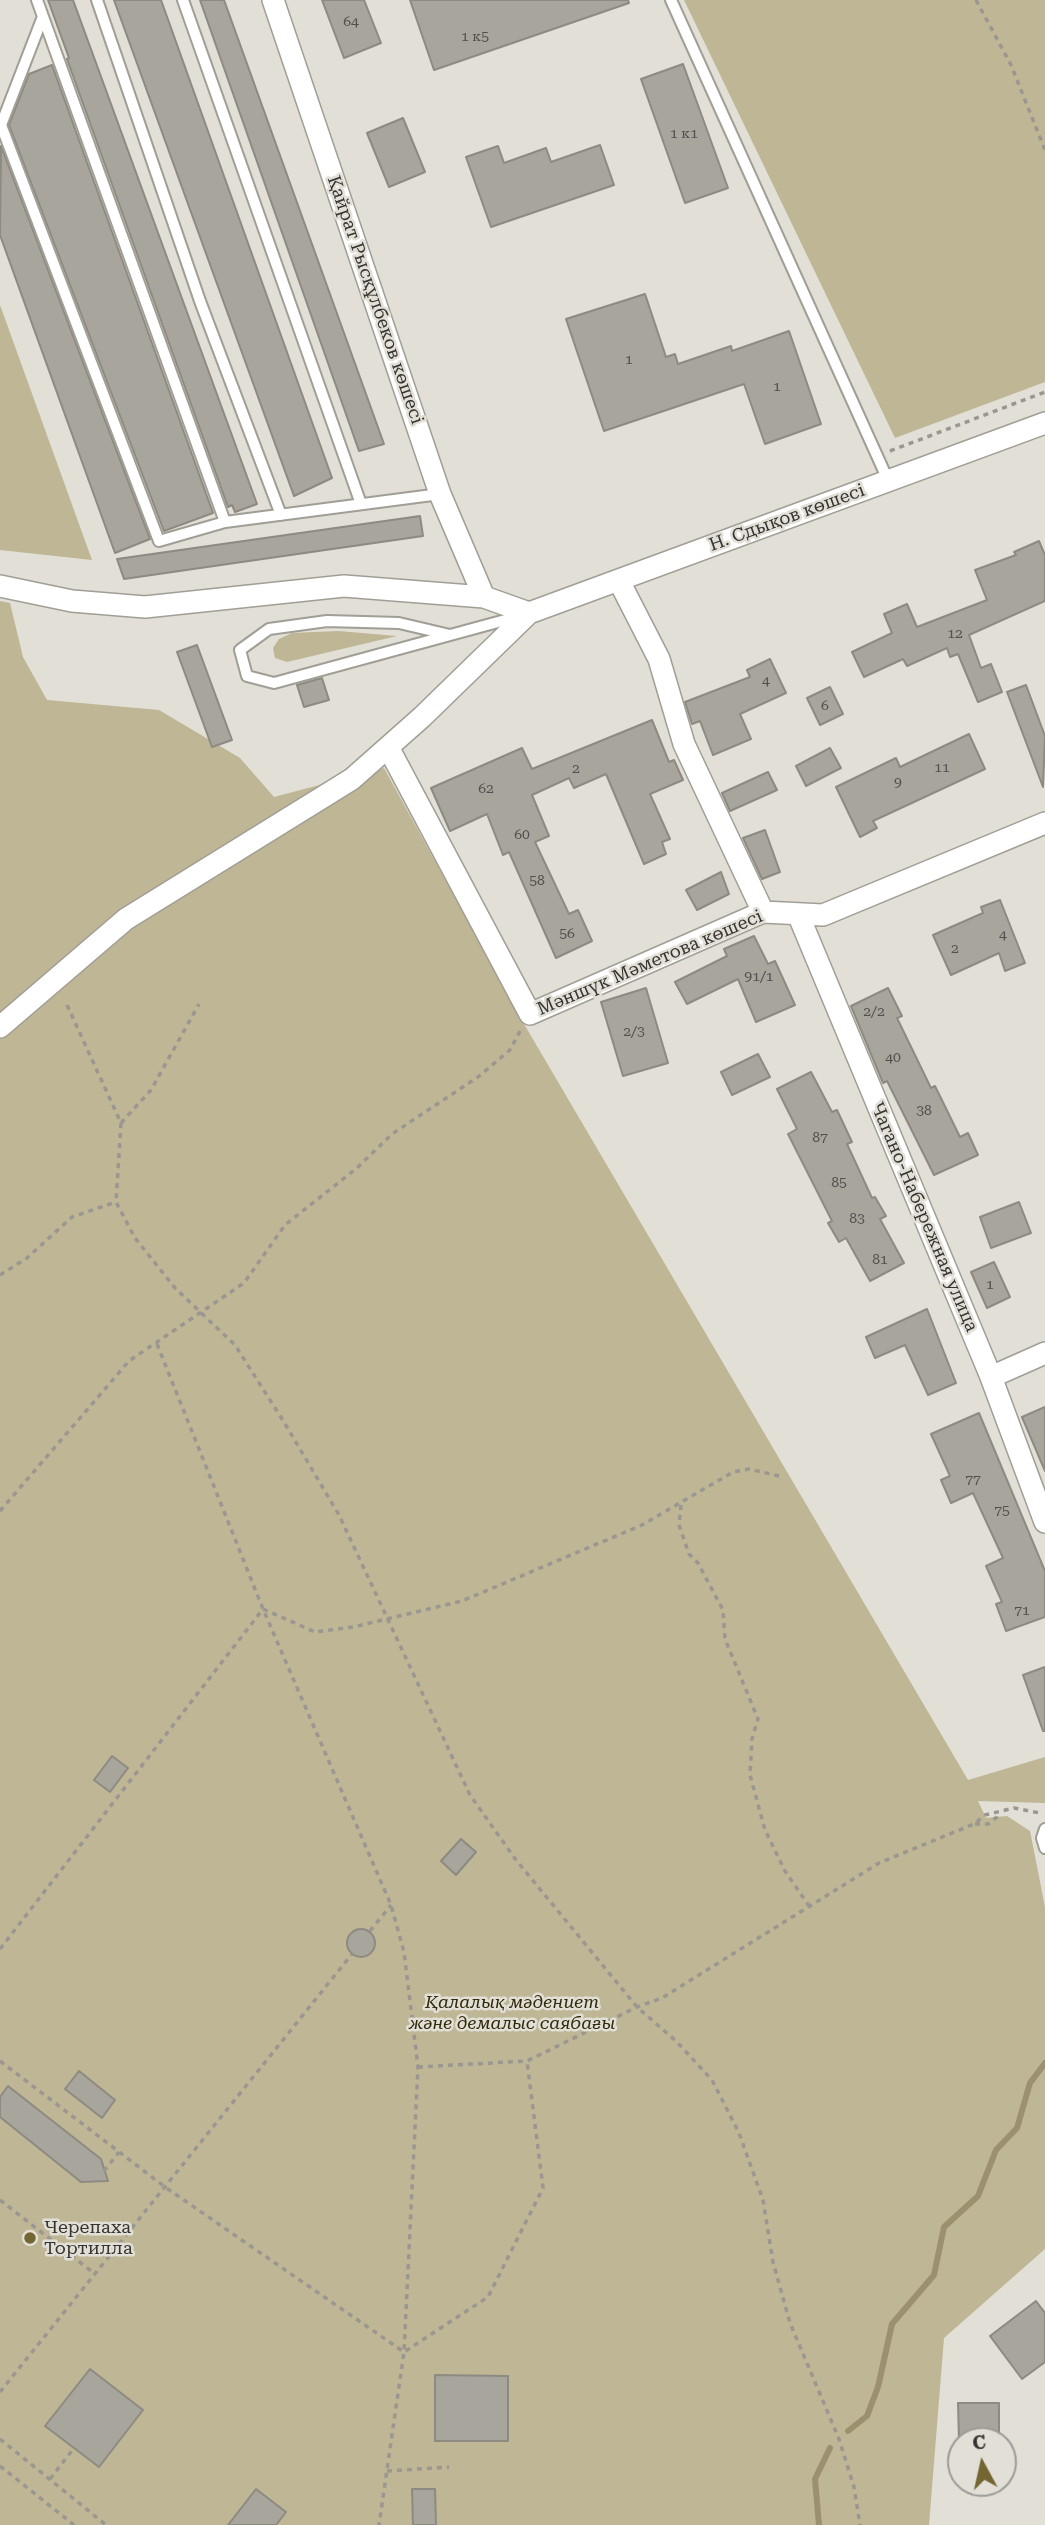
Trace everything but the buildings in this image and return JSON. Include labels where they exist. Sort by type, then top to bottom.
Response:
[{"type":"street","name":"Қайрат Рысқұлбеков көшесі","points":[[273,0],[440,494],[484,597]]},
{"type":"street","name":"Н. Сдықов көшесі","points":[[529,613],[1045,423]]},
{"type":"street","points":[[619,581],[659,659],[684,744],[763,912]]},
{"type":"street","points":[[0,586],[72,601],[145,607],[344,586],[484,597],[529,613],[352,779],[126,919],[0,1027]]},
{"type":"street","points":[[388,748],[530,1014]]},
{"type":"street","name":"Мәншүк Мәметова көшесі","points":[[530,1014],[763,912],[823,915],[1045,823]]},
{"type":"street","name":"Чагано-Набережная улица","points":[[798,914],[991,1377],[1045,1522]]},
{"type":"street","points":[[991,1377],[1045,1353]]},
{"type":"lane","points":[[37,0],[225,522]]},
{"type":"lane","points":[[97,0],[200,301],[281,514]]},
{"type":"lane","points":[[183,0],[361,504]]},
{"type":"lane","points":[[671,0],[874,457],[888,480]]},
{"type":"lane","points":[[42,19],[1,125],[159,541],[225,522],[440,494]]},
{"type":"lane","points":[[450,635],[399,623],[327,621],[269,629],[240,650],[247,676],[274,683],[450,635],[529,613]]},
{"type":"lane","points":[[1045,1829],[1042,1838],[1045,1848]]},
{"type":"path","points":[[976,0],[1012,65],[1045,150]]},
{"type":"path","points":[[874,457],[1045,392]]},
{"type":"path","points":[[121,1124],[151,1090],[199,1004]]},
{"type":"path","points":[[67,1005],[121,1124],[116,1202],[135,1238],[202,1314],[235,1345],[284,1422],[339,1515],[470,1795],[516,1860],[637,2007],[676,2041],[712,2080],[739,2133],[763,2200],[774,2262],[790,2323],[804,2363],[839,2439],[854,2487],[860,2525]]},
{"type":"path","points":[[0,1511],[129,1361],[244,1283],[285,1225],[357,1168],[376,1147],[478,1077],[510,1050],[530,1014]]},
{"type":"path","points":[[0,1275],[27,1258],[72,1217],[116,1202]]},
{"type":"path","points":[[157,1344],[263,1609],[391,1905],[404,1952],[418,2067],[404,2352],[379,2525]]},
{"type":"path","points":[[263,1609],[315,1632],[462,1601],[506,1585],[681,1505],[733,1472],[749,1469],[779,1476]]},
{"type":"path","points":[[681,1505],[679,1525],[689,1554],[698,1563],[723,1610],[725,1639],[758,1719],[752,1739],[750,1775],[765,1830],[785,1871],[809,1906]]},
{"type":"path","points":[[0,1949],[263,1609]]},
{"type":"path","points":[[418,2067],[527,2061],[637,2007],[662,1998],[879,1863],[974,1824],[985,1815],[1014,1808],[1045,1815]]},
{"type":"path","points":[[974,1824],[988,1824],[997,1817],[998,1812]]},
{"type":"path","points":[[370,1931],[391,1905]]},
{"type":"path","points":[[0,2392],[352,1954]]},
{"type":"path","points":[[0,2061],[165,2187],[404,2352]]},
{"type":"path","points":[[404,2352],[488,2297],[543,2188],[527,2061]]},
{"type":"path","points":[[104,2171],[119,2152]]},
{"type":"path","points":[[0,2200],[95,2274]]},
{"type":"path","points":[[0,2440],[106,2525]]},
{"type":"path","points":[[50,2479],[74,2448]]},
{"type":"path","points":[[0,2466],[74,2525]]},
{"type":"path","points":[[387,2471],[449,2467]]},
{"type":"green space","points":[[684,0],[1045,0],[1045,382],[895,438]]},
{"type":"green space","points":[[0,305],[92,560],[0,550]]},
{"type":"green space","name":"Қалалық мәдениет және демалыс саябағы","points":[[0,601],[10,603],[23,657],[47,700],[159,710],[240,758],[274,797],[384,768],[524,1024],[968,1780],[1045,1757],[1045,1803],[978,1801],[986,1818],[1007,1816],[1030,1831],[1045,1907],[1045,2249],[944,2338],[929,2525],[0,2525]]},
{"type":"green space","points":[[338,631],[397,636],[287,662],[275,658],[273,648],[279,639],[292,633]]},
{"type":"waterway","points":[[848,2431],[867,2416],[878,2387],[892,2324],[934,2275],[944,2227],[978,2196],[996,2150],[1017,2128],[1030,2083],[1045,2063]]},
{"type":"waterway","points":[[819,2525],[815,2479],[830,2448]]},
{"type":"place","name":"Черепаха Тортилла","points":[[30,2238]]}]
